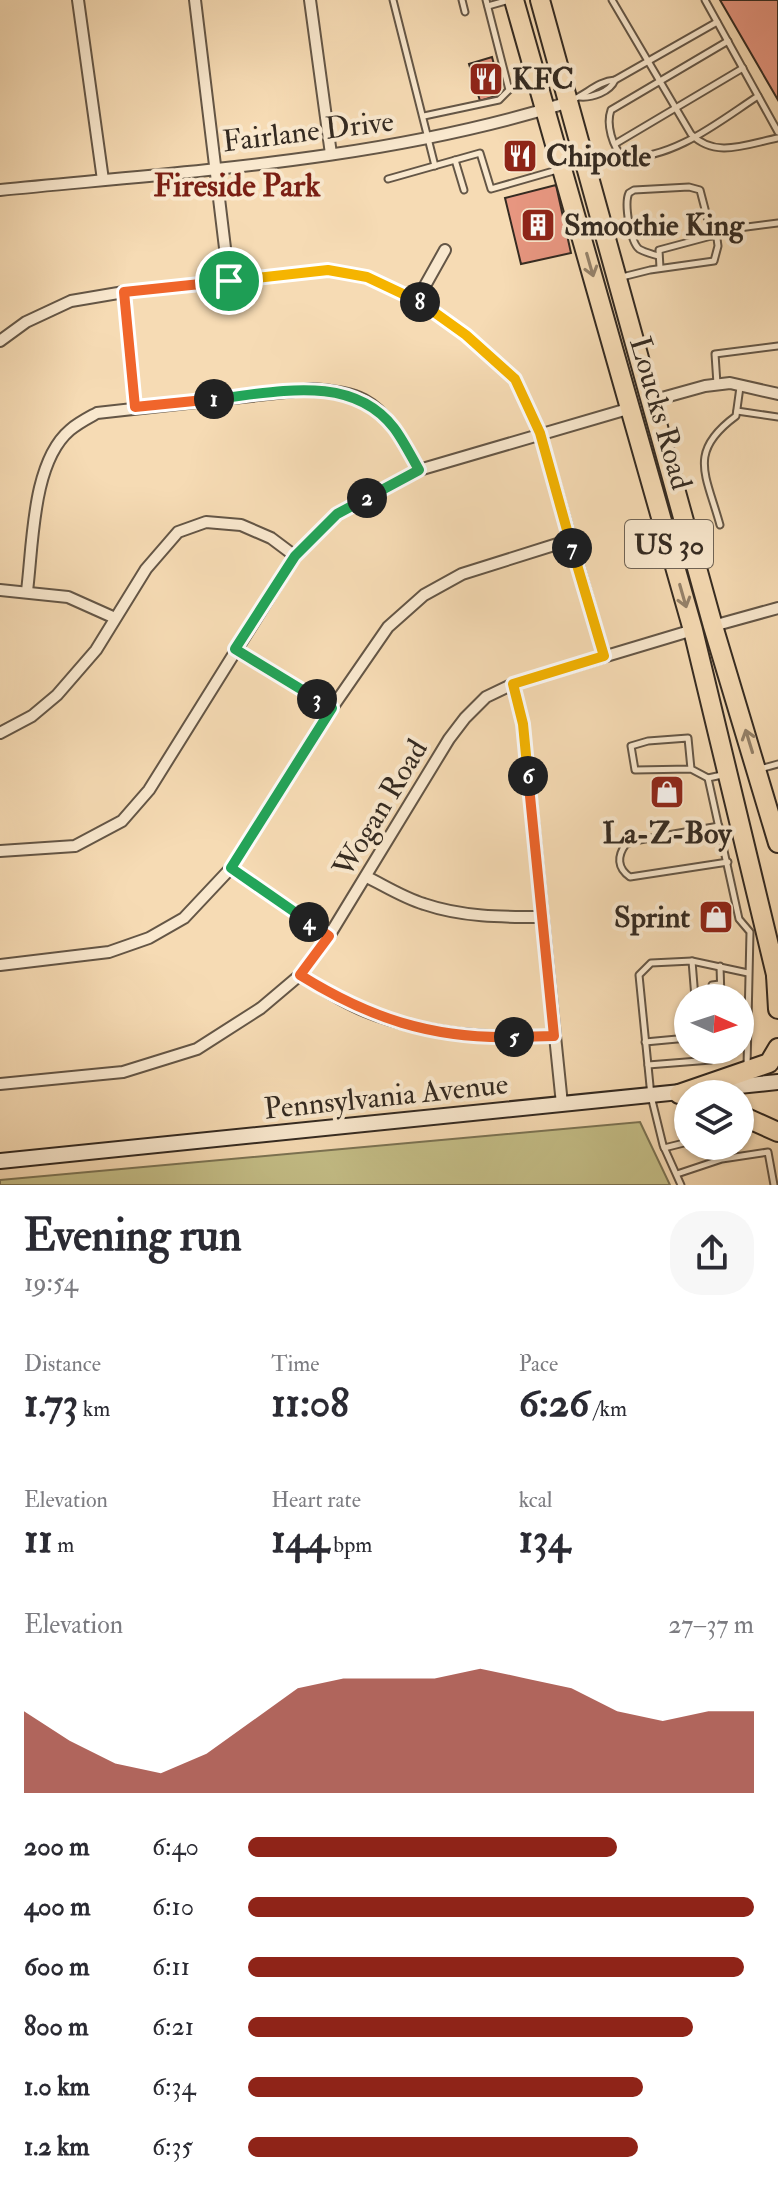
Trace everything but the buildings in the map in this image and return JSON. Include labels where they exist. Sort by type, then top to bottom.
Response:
[{"type":"highway","name":"Loucks Road","points":[[512,0],[693,630],[777,979],[778,1009]]},
{"type":"highway","name":"Loucks Road","points":[[540,0],[574,99],[617,279],[713,626],[778,843]]},
{"type":"highway","points":[[723,1080],[769,1063],[778,1048]]},
{"type":"highway","points":[[754,1121],[778,1132]]},
{"type":"street","points":[[78,0],[103,180]]},
{"type":"street","points":[[195,0],[229,281]]},
{"type":"street","points":[[310,0],[331,154]]},
{"type":"street","name":"Fairlane Drive","points":[[0,190],[331,154],[428,140],[574,99]]},
{"type":"street","points":[[417,300],[445,250]]},
{"type":"street","points":[[0,341],[26,322],[71,301],[124,292],[328,270],[367,277],[417,300],[466,335],[515,379],[540,433],[604,656]]},
{"type":"street","points":[[124,292],[135,407]]},
{"type":"street","points":[[651,401],[730,383],[778,394]]},
{"type":"street","points":[[27,591],[42,473],[56,446],[70,430],[97,413],[313,389],[340,392],[364,400],[393,426],[419,470]]},
{"type":"street","points":[[0,851],[75,846],[122,821],[149,790],[295,556],[337,514],[419,470],[631,408]]},
{"type":"street","points":[[0,733],[32,716],[57,695],[96,650],[146,569],[178,532],[206,522],[241,525],[271,538],[295,556]]},
{"type":"street","points":[[0,965],[109,952],[149,938],[184,918],[231,868],[332,708],[388,627],[424,595],[462,574],[570,540]]},
{"type":"street","points":[[0,590],[68,597],[115,618]]},
{"type":"street","points":[[713,626],[778,608]]},
{"type":"street","name":"Wogan Road","points":[[0,1084],[123,1072],[197,1049],[261,1008],[300,975],[329,936],[449,739],[486,697],[513,684],[693,630]]},
{"type":"street","points":[[235,649],[332,708]]},
{"type":"street","points":[[513,684],[523,724],[562,1104]]},
{"type":"street","points":[[231,868],[329,936]]},
{"type":"street","points":[[367,877],[420,903],[448,911],[486,917],[541,917]]},
{"type":"street","points":[[300,975],[363,1011],[408,1025],[448,1034],[488,1038],[554,1036]]},
{"type":"street","name":"Pennsylvania Avenue","points":[[754,1085],[778,1082]]},
{"type":"street","name":"Pennsylvania Avenue","points":[[0,1161],[674,1095]]},
{"type":"lane","points":[[393,0],[435,166]]},
{"type":"lane","points":[[462,0],[465,12]]},
{"type":"lane","points":[[424,116],[499,100],[509,90],[487,3],[512,0]]},
{"type":"lane","points":[[612,0],[695,138],[711,148],[778,135],[705,0]]},
{"type":"lane","points":[[574,99],[589,98],[613,86],[615,80],[717,22]]},
{"type":"lane","points":[[728,41],[611,110],[607,121],[618,152],[624,158],[644,158],[695,138],[758,96]]},
{"type":"lane","points":[[615,144],[743,68]]},
{"type":"lane","points":[[388,179],[480,153],[491,189],[562,168]]},
{"type":"lane","points":[[455,160],[464,190]]},
{"type":"lane","points":[[617,279],[660,268],[714,261],[718,246],[700,190],[689,187],[634,190],[629,193],[626,200],[634,242],[641,250],[658,256]]},
{"type":"lane","points":[[660,268],[659,250],[714,236],[716,231],[778,223]]},
{"type":"lane","points":[[718,385],[715,354],[778,346]]},
{"type":"lane","points":[[720,525],[705,471],[704,455],[706,444],[713,434],[736,416],[740,386]]},
{"type":"lane","points":[[737,411],[778,417]]},
{"type":"lane","points":[[691,769],[688,738],[648,741],[631,746],[635,770],[691,769],[708,778],[728,773]]},
{"type":"lane","points":[[758,770],[778,764]]},
{"type":"lane","points":[[708,778],[739,919],[750,932],[747,1071]]},
{"type":"lane","points":[[719,826],[626,844],[619,860],[622,872],[630,877],[750,865]]},
{"type":"lane","points":[[681,1185],[664,1148],[651,1096],[639,975],[651,963],[692,961],[748,973]]},
{"type":"lane","points":[[692,961],[698,984]]},
{"type":"lane","points":[[720,966],[720,984]]},
{"type":"lane","points":[[645,1042],[674,1041]]},
{"type":"lane","points":[[648,1065],[674,1063]]},
{"type":"lane","points":[[664,1148],[674,1146]]},
{"type":"lane","points":[[677,1174],[722,1159],[768,1152],[774,1185]]},
{"type":"shaded area","points":[[640,1122],[670,1185],[0,1185],[0,1180]]},
{"type":"place","name":"KFC","points":[[486,79]]},
{"type":"place","name":"Chipotle","points":[[520,156]]},
{"type":"place","name":"Smoothie King","points":[[538,225]]},
{"type":"place","name":"La-Z-Boy","points":[[667,792]]},
{"type":"place","name":"Sprint","points":[[716,917]]},
{"type":"district","name":"Fireside Park","points":[[237,185]]},
{"type":"route","points":[[328,270],[367,277],[417,300],[466,335],[515,379],[540,433],[604,656],[513,684],[523,724],[554,1036],[488,1038],[448,1034],[363,1011],[300,975],[329,936],[231,868],[332,708],[235,649],[295,556],[337,514],[419,470],[393,426],[364,400],[340,392],[313,389],[135,407],[124,292],[229,281],[328,270]]}]
